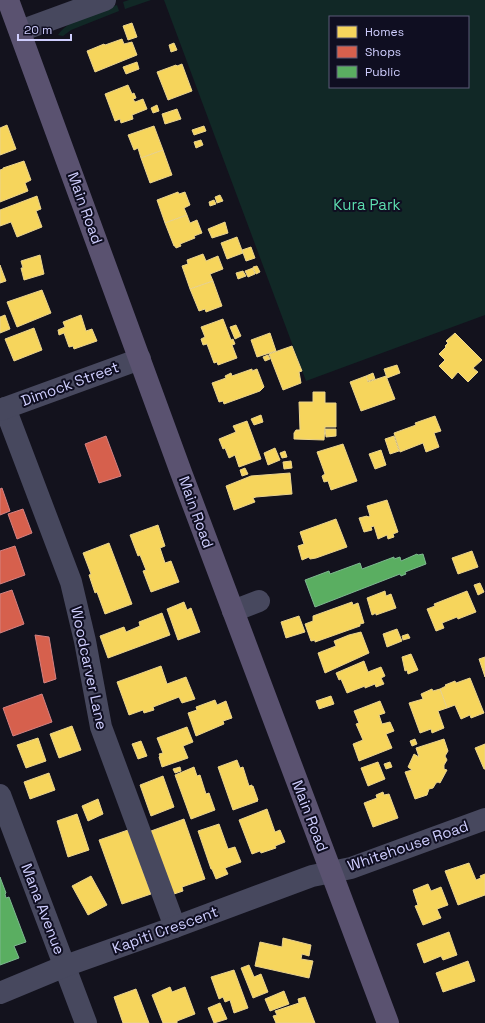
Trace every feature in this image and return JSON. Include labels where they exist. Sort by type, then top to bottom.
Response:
[{"type":"main road","name":"Main Road","points":[[8,0],[233,611],[388,1023]]},
{"type":"street","points":[[20,31],[106,0]]},
{"type":"street","name":"Dimock Street","points":[[2,409],[140,359]]},
{"type":"street","name":"Woodcarver Lane","points":[[2,409],[71,582],[85,641],[101,727],[175,927]]},
{"type":"street","points":[[233,611],[259,601]]},
{"type":"street","name":"Mana Avenue","points":[[0,795],[86,1023]]},
{"type":"street","name":"Whitehouse Road","points":[[331,872],[351,868],[485,819]]},
{"type":"street","name":"Kapiti Crescent","points":[[0,993],[65,966],[312,876],[331,872]]},
{"type":"green space","points":[[129,0],[151,0],[125,9],[123,2]]},
{"type":"green space","name":"Kura Park","points":[[164,0],[485,0],[485,315],[306,381]]},
{"type":"green space","points":[[117,5],[119,11],[71,30],[63,36],[58,35],[63,29],[77,19]]},
{"type":"building: Homes","points":[[132,23],[137,37],[128,40],[123,26]]},
{"type":"building: Homes","points":[[122,39],[124,44],[132,42],[137,55],[95,72],[87,51]]},
{"type":"building: Homes","points":[[174,43],[177,50],[171,52],[169,45]]},
{"type":"building: Homes","points":[[137,62],[139,69],[126,74],[123,67]]},
{"type":"building: Homes","points":[[182,64],[192,91],[168,100],[157,72]]},
{"type":"building: Homes","points":[[128,85],[132,94],[134,93],[136,98],[133,99],[135,102],[143,99],[147,109],[132,115],[133,119],[121,123],[120,119],[115,121],[105,94]]},
{"type":"building: Homes","points":[[157,105],[159,111],[153,113],[151,108]]},
{"type":"building: Homes","points":[[177,109],[181,119],[165,124],[162,114]]},
{"type":"building: Homes","points":[[7,125],[16,149],[0,155],[0,128]]},
{"type":"building: Homes","points":[[154,126],[163,150],[141,158],[138,148],[134,150],[128,135]]},
{"type":"building: Homes","points":[[204,126],[206,131],[194,135],[192,130]]},
{"type":"building: Homes","points":[[201,140],[203,145],[196,148],[194,142]]},
{"type":"building: Homes","points":[[163,150],[172,175],[150,183],[141,158]]},
{"type":"building: Homes","points":[[24,161],[31,180],[25,183],[28,191],[0,202],[0,170]]},
{"type":"building: Homes","points":[[178,192],[179,194],[185,192],[190,205],[184,208],[187,215],[165,223],[157,200]]},
{"type":"building: Homes","points":[[220,195],[223,201],[217,203],[215,197]]},
{"type":"building: Homes","points":[[37,196],[41,209],[36,211],[42,227],[17,237],[11,222],[0,226],[0,210]]},
{"type":"building: Homes","points":[[214,200],[216,204],[210,206],[209,202]]},
{"type":"building: Homes","points":[[187,215],[190,223],[197,220],[202,233],[194,236],[195,238],[180,244],[181,246],[176,248],[165,223]]},
{"type":"building: Homes","points":[[225,222],[228,233],[212,238],[208,229]]},
{"type":"building: Homes","points":[[237,237],[243,253],[227,259],[221,243]]},
{"type":"building: Homes","points":[[251,247],[255,258],[246,261],[242,250]]},
{"type":"building: Homes","points":[[203,254],[206,261],[218,256],[223,269],[210,274],[213,281],[190,289],[182,266],[188,264],[187,260]]},
{"type":"building: Homes","points":[[40,255],[44,274],[24,280],[21,261]]},
{"type":"building: Homes","points":[[0,265],[6,281],[0,283]]},
{"type":"building: Homes","points":[[257,266],[260,272],[256,274],[253,267]]},
{"type":"building: Homes","points":[[253,268],[255,274],[248,277],[245,271]]},
{"type":"building: Homes","points":[[243,271],[246,276],[238,279],[236,273]]},
{"type":"building: Homes","points":[[213,281],[222,306],[206,312],[205,309],[199,311],[190,289]]},
{"type":"building: Homes","points":[[42,290],[51,313],[17,327],[7,302]]},
{"type":"building: Homes","points":[[5,315],[10,329],[0,333],[0,317]]},
{"type":"building: Homes","points":[[81,315],[86,331],[92,329],[97,341],[74,349],[73,346],[69,347],[64,333],[59,335],[58,330],[65,327],[63,322]]},
{"type":"building: Homes","points":[[223,319],[231,340],[233,339],[235,344],[232,345],[237,358],[218,365],[217,362],[214,363],[207,344],[203,345],[201,339],[205,337],[201,327]]},
{"type":"building: Homes","points":[[236,325],[241,336],[235,339],[230,327]]},
{"type":"building: Homes","points":[[34,328],[42,350],[14,361],[5,339]]},
{"type":"building: Homes","points":[[270,333],[276,351],[257,357],[251,340]]},
{"type":"building: Homes","points":[[455,333],[482,360],[473,368],[478,372],[468,382],[458,372],[452,379],[439,366],[445,360],[439,354],[446,347],[445,346],[448,343],[446,341]]},
{"type":"building: Homes","points":[[292,346],[302,371],[299,372],[301,383],[283,390],[269,354]]},
{"type":"building: Homes","points":[[268,355],[270,359],[265,361],[263,357]]},
{"type":"building: Homes","points":[[397,365],[400,373],[387,378],[384,369]]},
{"type":"building: Homes","points":[[252,369],[252,371],[257,369],[264,387],[260,391],[224,404],[223,401],[219,402],[212,383],[226,378],[225,376],[231,373],[232,376]]},
{"type":"building: Homes","points":[[373,373],[375,379],[368,381],[366,376]]},
{"type":"building: Homes","points":[[366,376],[368,382],[386,376],[395,399],[361,411],[350,382]]},
{"type":"building: Homes","points":[[313,392],[325,392],[325,403],[336,403],[336,427],[325,427],[324,440],[294,439],[294,433],[296,430],[300,430],[299,402],[313,402]]},
{"type":"building: Homes","points":[[261,415],[263,422],[254,425],[251,419]]},
{"type":"building: Homes","points":[[435,416],[441,431],[434,433],[439,447],[426,452],[423,443],[400,452],[394,433]]},
{"type":"building: Homes","points":[[247,421],[261,459],[239,467],[235,455],[229,458],[219,439],[236,432],[233,426]]},
{"type":"building: Homes","points":[[325,429],[336,429],[336,436],[326,437]]},
{"type":"building: Homes","points":[[394,436],[399,451],[390,454],[385,439]]},
{"type":"building: Homes","points":[[343,444],[357,481],[331,490],[328,481],[324,482],[322,476],[325,474],[317,452]]},
{"type":"building: Homes","points":[[275,448],[280,460],[268,465],[264,453]]},
{"type":"building: Homes","points":[[381,450],[386,465],[375,469],[369,454]]},
{"type":"building: Homes","points":[[285,451],[287,457],[282,458],[280,453]]},
{"type":"building: Homes","points":[[291,461],[292,468],[284,469],[283,462]]},
{"type":"building: Homes","points":[[245,468],[248,474],[242,476],[240,470]]},
{"type":"building: Homes","points":[[290,473],[292,494],[256,497],[253,498],[255,502],[234,510],[226,486],[251,476]]},
{"type":"building: Homes","points":[[387,500],[398,532],[393,534],[394,537],[388,539],[387,535],[378,539],[374,526],[371,527],[372,530],[364,532],[359,518],[370,516],[367,506]]},
{"type":"building: Homes","points":[[336,519],[347,547],[316,558],[310,559],[309,557],[302,560],[298,546],[304,544],[300,532]]},
{"type":"building: Homes","points":[[158,525],[165,546],[160,548],[165,563],[171,561],[179,582],[151,592],[143,571],[146,570],[140,555],[138,556],[130,535]]},
{"type":"building: Homes","points":[[109,543],[132,604],[105,614],[97,592],[95,593],[89,575],[91,574],[83,553]]},
{"type":"building: Homes","points":[[472,551],[478,567],[458,574],[452,558]]},
{"type":"building: Homes","points":[[480,583],[484,592],[478,595],[474,585]]},
{"type":"building: Homes","points":[[385,591],[386,596],[391,594],[396,608],[372,615],[367,598]]},
{"type":"building: Homes","points":[[467,591],[476,612],[442,623],[444,628],[436,631],[427,609],[435,606],[434,604]]},
{"type":"building: Homes","points":[[184,602],[187,610],[191,608],[200,632],[178,640],[167,609]]},
{"type":"building: Homes","points":[[352,602],[353,605],[358,603],[364,623],[360,624],[360,626],[315,642],[315,640],[311,641],[305,624],[313,621],[313,616]]},
{"type":"building: Homes","points":[[162,613],[170,635],[108,658],[100,636],[124,627],[126,632],[140,626],[139,622]]},
{"type":"building: Homes","points":[[299,616],[305,632],[286,638],[281,622]]},
{"type":"building: Homes","points":[[397,629],[402,641],[387,647],[383,634]]},
{"type":"building: Homes","points":[[361,632],[369,653],[325,673],[318,653],[336,646],[334,641]]},
{"type":"building: Homes","points":[[408,634],[410,638],[403,640],[402,636]]},
{"type":"building: Homes","points":[[411,654],[418,670],[408,674],[407,670],[405,671],[402,657]]},
{"type":"building: Homes","points":[[485,657],[485,677],[479,659]]},
{"type":"building: Homes","points":[[364,661],[368,672],[381,667],[385,676],[381,678],[384,684],[376,687],[375,684],[365,688],[365,686],[347,693],[341,679],[339,680],[336,673]]},
{"type":"building: Homes","points":[[161,666],[167,684],[186,677],[195,699],[182,703],[179,697],[153,707],[154,710],[144,713],[143,710],[129,715],[117,682]]},
{"type":"building: Homes","points":[[470,678],[484,713],[471,718],[470,715],[461,719],[455,705],[447,708],[440,689],[455,681],[456,683]]},
{"type":"building: Homes","points":[[432,689],[433,691],[440,689],[447,708],[438,711],[444,728],[432,733],[431,729],[420,733],[409,703],[423,699],[421,694]]},
{"type":"building: Homes","points":[[331,696],[334,704],[319,709],[316,701]]},
{"type":"building: Homes","points":[[215,700],[217,705],[226,701],[232,718],[223,721],[224,724],[196,736],[188,713],[197,710],[196,707]]},
{"type":"building: Homes","points":[[380,701],[385,713],[379,715],[382,724],[390,722],[394,731],[386,734],[392,748],[359,761],[353,744],[363,740],[356,724],[359,723],[354,711]]},
{"type":"building: Homes","points":[[72,726],[81,750],[59,758],[50,734]]},
{"type":"building: Homes","points":[[187,727],[193,742],[183,746],[188,758],[162,767],[159,754],[163,753],[157,738]]},
{"type":"building: Homes","points":[[38,738],[46,761],[26,768],[17,745]]},
{"type":"building: Homes","points":[[415,739],[417,744],[412,746],[410,741]]},
{"type":"building: Homes","points":[[444,739],[448,751],[445,756],[447,760],[444,765],[444,769],[447,770],[440,783],[436,783],[433,788],[429,789],[427,795],[415,799],[405,772],[412,770],[408,767],[414,754],[419,757],[416,748]]},
{"type":"building: Homes","points":[[141,741],[147,756],[138,759],[132,744]]},
{"type":"building: Homes","points":[[485,744],[485,769],[484,769],[475,748]]},
{"type":"building: Homes","points":[[237,760],[240,768],[243,767],[249,786],[253,786],[258,801],[233,810],[218,767]]},
{"type":"building: Homes","points":[[378,762],[385,779],[368,786],[361,768]]},
{"type":"building: Homes","points":[[390,762],[392,767],[386,769],[384,764]]},
{"type":"building: Homes","points":[[180,767],[181,771],[175,773],[173,769]]},
{"type":"building: Homes","points":[[194,767],[197,776],[200,775],[206,794],[209,793],[215,810],[191,819],[175,775]]},
{"type":"building: Homes","points":[[49,773],[55,790],[30,799],[24,782]]},
{"type":"building: Homes","points":[[163,776],[174,807],[151,816],[140,785]]},
{"type":"building: Homes","points":[[383,792],[384,795],[389,794],[398,818],[373,827],[364,803],[377,798],[376,795]]},
{"type":"building: Homes","points":[[98,799],[103,814],[88,821],[82,806]]},
{"type":"building: Homes","points":[[267,809],[275,832],[280,830],[285,842],[275,846],[276,848],[261,853],[260,851],[252,854],[239,820]]},
{"type":"building: Homes","points":[[77,814],[89,850],[68,857],[57,821]]},
{"type":"building: Homes","points":[[184,819],[205,879],[182,887],[183,891],[174,894],[151,831]]},
{"type":"building: Homes","points":[[219,824],[228,849],[235,847],[241,862],[225,868],[228,874],[216,879],[198,831]]},
{"type":"building: Homes","points":[[128,830],[151,894],[122,904],[99,840]]},
{"type":"building: Homes","points":[[469,863],[476,880],[485,874],[485,895],[458,905],[445,871]]},
{"type":"building: Homes","points":[[91,876],[107,905],[88,915],[72,886]]},
{"type":"building: Homes","points":[[428,884],[431,891],[441,887],[448,905],[437,909],[441,918],[423,925],[415,906],[418,905],[413,890]]},
{"type":"building: Homes","points":[[449,932],[457,955],[443,960],[441,956],[424,963],[417,944]]},
{"type":"building: Homes","points":[[283,938],[311,945],[309,956],[302,954],[301,959],[313,961],[309,978],[255,966],[260,942],[282,947]]},
{"type":"building: Homes","points":[[468,961],[475,981],[443,992],[436,973]]},
{"type":"building: Homes","points":[[249,965],[254,977],[261,974],[268,992],[253,998],[241,968]]},
{"type":"building: Homes","points":[[234,970],[248,1008],[234,1013],[230,1000],[225,1002],[223,997],[219,999],[211,977]]},
{"type":"building: Homes","points":[[170,987],[172,992],[185,987],[195,1014],[177,1021],[177,1023],[163,1023],[152,995]]},
{"type":"building: Homes","points":[[136,989],[149,1023],[123,1023],[114,997]]},
{"type":"building: Homes","points":[[284,991],[289,1004],[270,1011],[265,999]]},
{"type":"building: Homes","points":[[305,997],[315,1023],[276,1023],[273,1016],[277,1015],[275,1011],[299,1003],[298,999]]},
{"type":"building: Homes","points":[[220,1003],[227,1019],[214,1023],[208,1008]]},
{"type":"building: Shops","points":[[106,436],[121,476],[99,483],[85,444]]},
{"type":"building: Shops","points":[[2,488],[10,511],[0,515],[0,489]]},
{"type":"building: Shops","points":[[23,509],[32,533],[17,539],[8,514]]},
{"type":"building: Shops","points":[[15,546],[25,575],[0,584],[0,551]]},
{"type":"building: Shops","points":[[12,590],[24,624],[0,633],[0,594]]},
{"type":"building: Shops","points":[[35,635],[49,637],[56,679],[44,683]]},
{"type":"building: Shops","points":[[42,694],[52,722],[13,736],[3,708]]},
{"type":"building: Public","points":[[417,554],[423,554],[426,564],[405,572],[406,574],[401,576],[400,574],[315,607],[305,580],[329,571],[330,574],[360,563],[362,569],[394,557],[394,559],[400,557],[401,561]]},
{"type":"building: Public","points":[[0,877],[6,893],[6,898],[9,897],[26,942],[14,946],[19,958],[0,965]]}]
